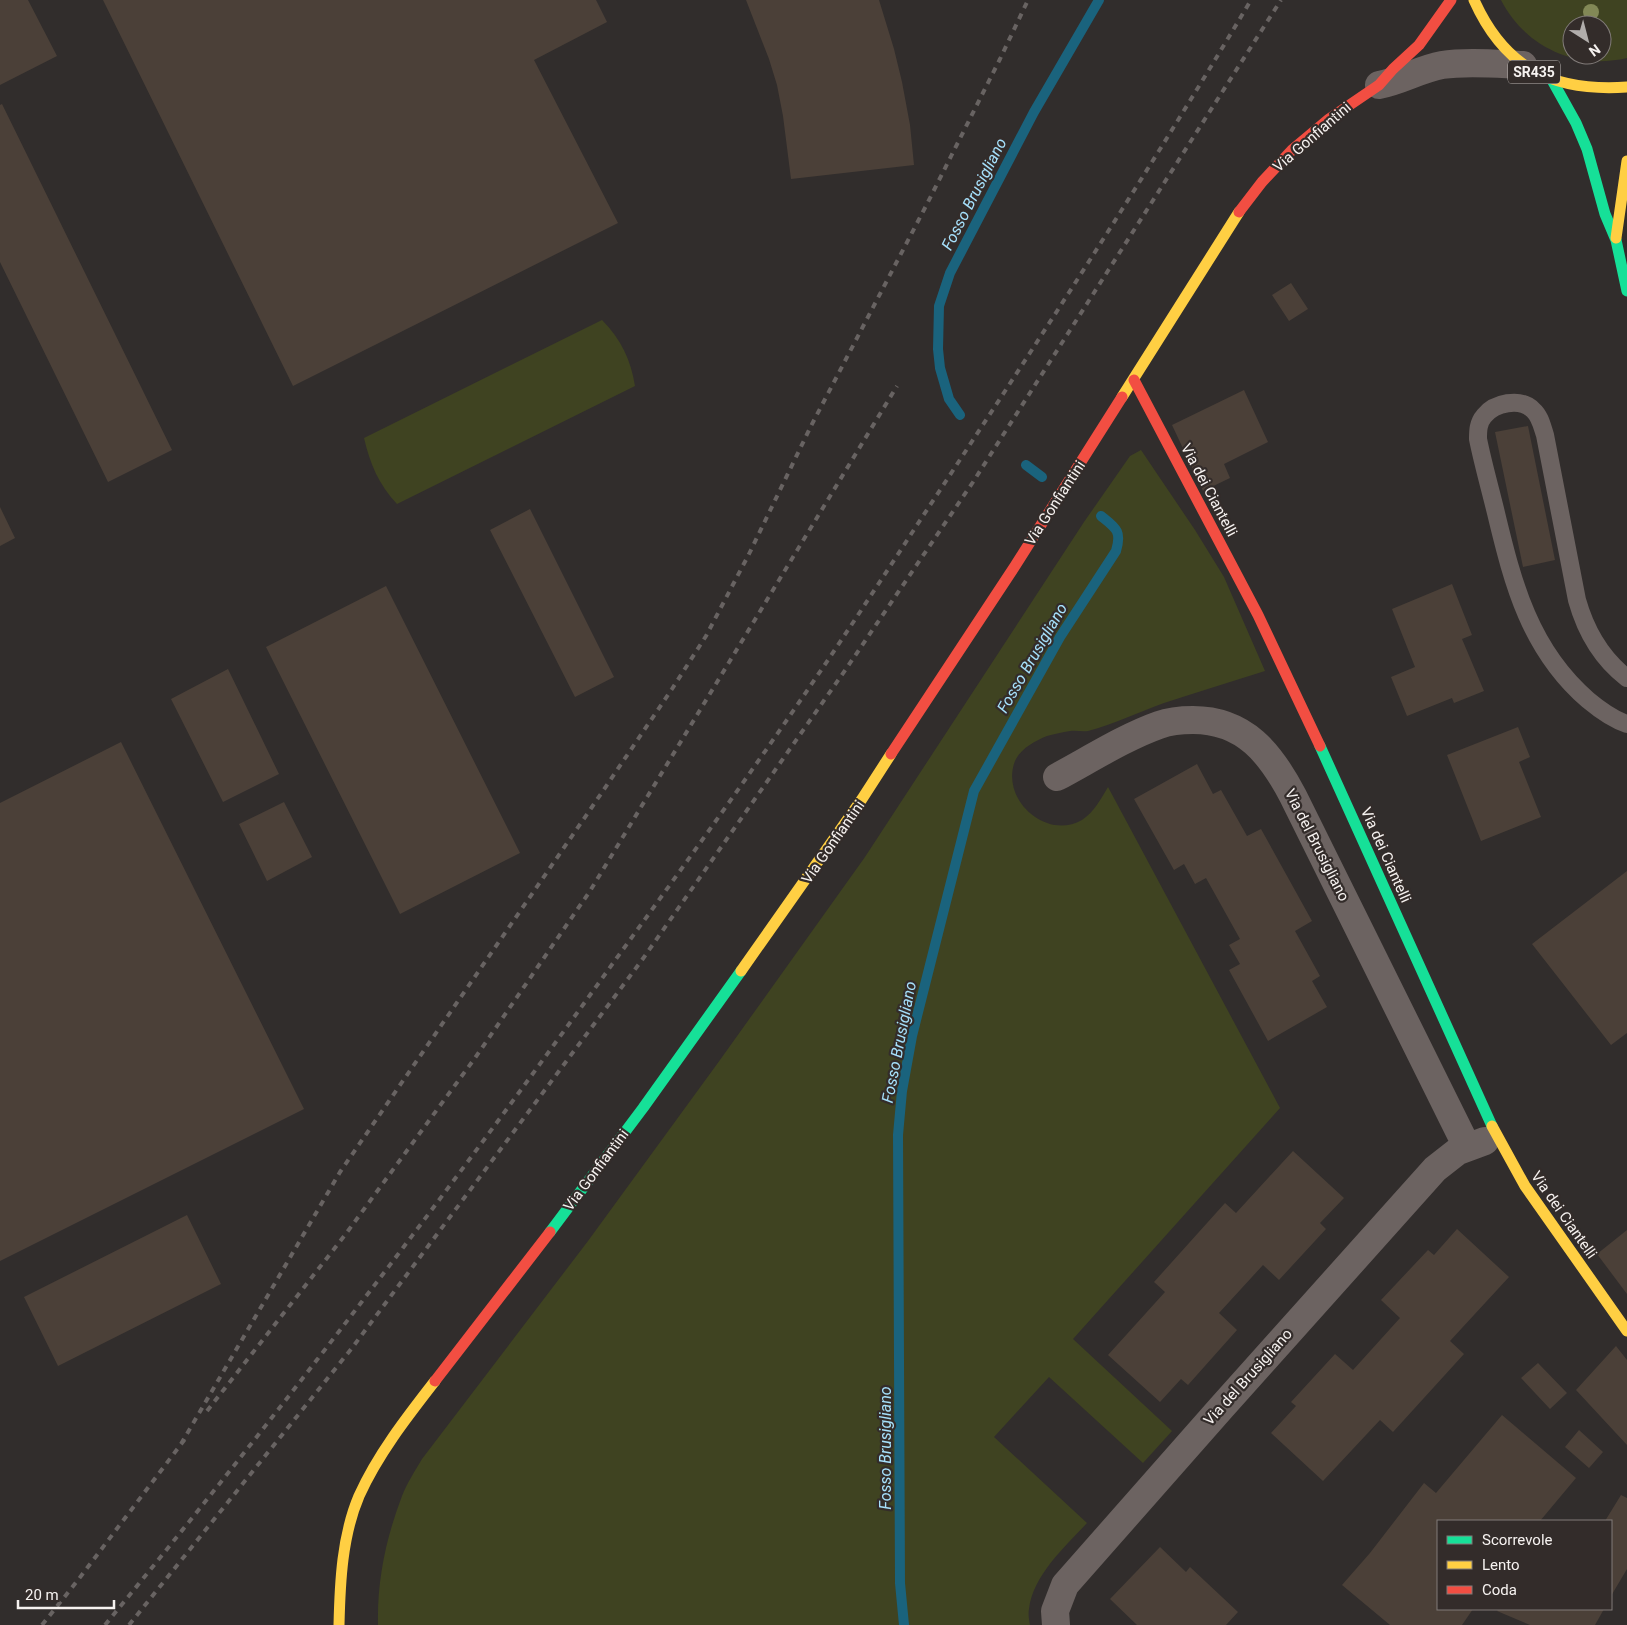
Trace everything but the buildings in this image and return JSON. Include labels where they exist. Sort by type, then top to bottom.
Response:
[{"type":"street","name":"Via Gonfiantini","points":[[339,1625],[344,1555],[359,1497],[378,1460],[407,1417],[592,1177],[783,914],[862,799],[1016,566],[1241,209],[1285,157],[1315,130],[1379,85],[1392,69],[1419,45],[1451,0]]},
{"type":"street","name":"SR435","points":[[1474,0],[1493,35],[1507,51],[1524,65],[1552,80],[1572,86],[1594,89],[1627,87]]},
{"type":"street","name":"Via Gonfiantini","points":[[1379,85],[1396,82],[1416,72],[1442,65],[1524,65]]},
{"type":"street","name":"SR435","points":[[1552,80],[1581,133],[1592,163],[1608,223],[1616,240],[1627,291]]},
{"type":"street","name":"SR435","points":[[1616,240],[1627,161]]},
{"type":"street","name":"Via dei Ciantelli","points":[[1134,380],[1262,624],[1328,763],[1496,1138],[1525,1186],[1627,1331]]},
{"type":"street","name":"Via del Brusigliano","points":[[1057,777],[1148,730],[1173,721],[1213,721],[1239,730],[1253,740],[1273,762],[1293,796],[1467,1147]]},
{"type":"street","name":"Via del Brusigliano","points":[[1056,1625],[1056,1611],[1060,1597],[1065,1586],[1073,1576],[1220,1408],[1435,1169],[1458,1151],[1496,1138]]},
{"type":"lane","points":[[1627,678],[1610,664],[1600,651],[1582,618],[1539,418],[1534,410],[1519,402],[1494,409],[1484,415],[1480,422],[1478,439],[1504,551],[1524,611],[1547,655],[1565,678],[1610,717],[1627,724]]},
{"type":"green space","points":[[1501,0],[1627,0],[1627,58],[1612,60],[1612,15],[1562,15],[1562,54],[1538,42],[1524,31],[1511,16]]},
{"type":"green space","points":[[602,320],[615,335],[624,350],[631,367],[635,386],[397,504],[376,474],[364,438]]},
{"type":"green space","points":[[1141,450],[1224,577],[1265,671],[1164,703],[1098,728],[1086,731],[1067,731],[1047,736],[1021,752],[1015,761],[1012,775],[1014,789],[1020,802],[1029,813],[1041,821],[1054,825],[1068,825],[1082,820],[1094,809],[1108,787],[1280,1108],[1073,1339],[1172,1431],[1143,1463],[1049,1377],[994,1437],[1087,1523],[1043,1573],[1032,1597],[1029,1609],[1030,1625],[378,1625],[379,1592],[387,1543],[402,1496],[422,1459],[588,1241],[865,857],[1084,522],[1130,456]]},
{"type":"waterway","name":"Fosso Brusigliano","points":[[960,415],[949,399],[940,368],[938,349],[939,306],[950,273],[1034,112],[1099,0]]},
{"type":"waterway","name":"Fosso Brusigliano","points":[[1026,465],[1042,477]]},
{"type":"waterway","name":"Fosso Brusigliano","points":[[904,1625],[900,1583],[898,1135],[902,1091],[912,1036],[974,791],[1060,637],[1116,551],[1118,534],[1114,527],[1101,516]]},
{"type":"railway","points":[[181,1444],[340,1172],[592,807],[706,636],[749,554],[811,426],[927,204],[1028,0]]},
{"type":"railway","points":[[105,1625],[237,1462],[430,1213],[555,1044],[751,771],[845,635],[1063,302],[1177,122],[1251,0]]},
{"type":"railway","points":[[129,1625],[352,1348],[642,960],[846,669],[973,482],[1281,0]]},
{"type":"railway","points":[[207,1411],[345,1235],[475,1058],[590,891],[897,386]]},
{"type":"railway","points":[[42,1625],[185,1439]]},
{"type":"traffic: fast","points":[[1552,80],[1576,123],[1587,149],[1605,214],[1616,240],[1627,291]]},
{"type":"traffic: fast","points":[[1320,746],[1492,1126]]},
{"type":"traffic: fast","points":[[550,1232],[643,1108],[741,971]]},
{"type":"traffic: slow","points":[[1474,0],[1486,24],[1501,43],[1517,59],[1534,71],[1554,80],[1576,85],[1600,88],[1627,87]]},
{"type":"traffic: slow","points":[[1616,238],[1627,161]]},
{"type":"traffic: slow","points":[[1122,397],[1239,212]]},
{"type":"traffic: slow","points":[[741,971],[862,799],[891,754]]},
{"type":"traffic: slow","points":[[1492,1126],[1525,1186],[1627,1331]]},
{"type":"traffic: slow","points":[[339,1625],[343,1559],[353,1511],[375,1465],[435,1381]]},
{"type":"traffic: jam","points":[[1239,212],[1262,182],[1292,150],[1329,119],[1379,85],[1419,45],[1451,0]]},
{"type":"traffic: jam","points":[[1134,380],[1258,615],[1320,746]]},
{"type":"traffic: jam","points":[[891,754],[1015,566],[1122,397]]},
{"type":"traffic: jam","points":[[435,1381],[550,1232]]}]
